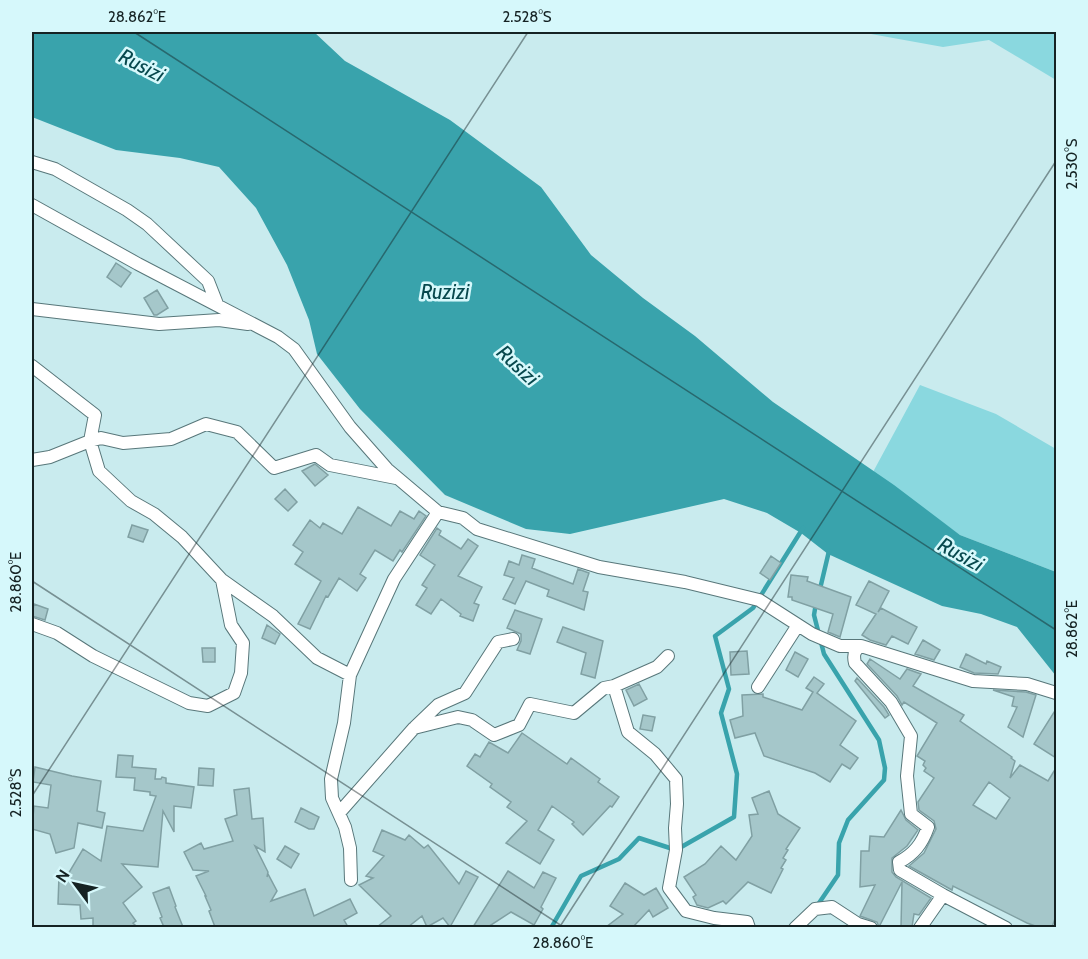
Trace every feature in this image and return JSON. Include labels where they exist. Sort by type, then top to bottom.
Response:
[{"type":"street","points":[[32,162],[55,169],[147,224],[208,281],[217,304]]},
{"type":"street","points":[[32,205],[138,264],[258,325],[294,349],[350,426],[387,469],[438,512],[463,518],[477,529],[599,567],[685,582],[759,600],[812,633],[840,646],[861,646],[973,681],[1028,684],[1056,693]]},
{"type":"street","points":[[32,309],[159,324],[219,320],[258,325]]},
{"type":"street","points":[[32,366],[95,415],[90,441],[99,471],[131,501],[154,514],[182,537],[222,580],[273,616],[317,658],[350,675]]},
{"type":"street","points":[[32,460],[50,457],[102,438],[123,443],[171,440],[206,424],[237,432],[274,468],[316,454],[330,465],[400,479]]},
{"type":"street","points":[[351,880],[350,848],[345,826],[332,798],[331,779],[344,723],[350,675],[394,579],[438,512]]},
{"type":"street","points":[[32,624],[57,633],[93,656],[189,703],[208,706],[234,693],[241,673],[243,643],[231,625],[222,580]]},
{"type":"street","points":[[758,687],[798,625]]},
{"type":"street","points":[[339,813],[414,728],[438,705],[465,693],[498,642],[513,639]]},
{"type":"street","points":[[861,646],[856,649],[855,663],[891,702],[910,736],[907,776],[911,814],[928,827],[912,855],[899,862],[900,870],[1006,927]]},
{"type":"street","points":[[414,728],[458,717],[472,720],[494,735],[519,725],[530,704],[574,713],[604,688],[614,686],[657,667],[668,656]]},
{"type":"street","points":[[614,686],[628,732],[655,754],[676,779],[676,850],[669,888],[686,911],[714,918],[747,922],[749,927]]},
{"type":"street","points":[[920,927],[943,895]]},
{"type":"street","points":[[795,927],[815,909],[832,907],[858,924],[870,927]]},
{"type":"shaded area","points":[[868,32],[1056,32],[1056,80],[989,40],[943,47]]},
{"type":"shaded area","points":[[920,385],[996,414],[1056,449],[1056,572],[960,535],[873,472]]},
{"type":"water","name":"Ruzizi","points":[[32,32],[314,32],[345,61],[450,120],[541,187],[591,255],[643,298],[695,336],[773,402],[894,485],[960,535],[1056,572],[1056,676],[1017,627],[981,614],[942,606],[828,554],[801,533],[767,513],[724,499],[570,534],[526,529],[445,495],[360,409],[317,354],[309,320],[287,265],[256,208],[219,167],[180,158],[116,150],[32,117]]},
{"type":"building","points":[[116,263],[131,273],[121,287],[107,277]]},
{"type":"building","points":[[157,290],[168,308],[154,315],[144,298]]},
{"type":"building","points":[[315,464],[328,475],[315,486],[302,471]]},
{"type":"building","points":[[285,489],[297,502],[288,511],[275,499]]},
{"type":"building","points":[[358,507],[391,526],[400,511],[414,519],[419,511],[426,516],[402,552],[400,550],[393,561],[375,550],[360,574],[366,578],[357,591],[339,578],[328,597],[326,596],[310,629],[298,624],[321,581],[295,564],[303,552],[293,545],[310,520],[320,528],[323,523],[342,534]]},
{"type":"building","points":[[132,525],[148,530],[143,542],[128,537]]},
{"type":"building","points":[[437,528],[441,531],[439,535],[461,549],[468,539],[478,546],[458,576],[482,587],[474,603],[479,605],[473,621],[460,616],[461,614],[441,599],[431,614],[416,605],[427,588],[422,585],[435,565],[420,555]]},
{"type":"building","points":[[522,555],[535,559],[532,568],[573,584],[578,569],[589,573],[583,591],[588,592],[584,610],[547,596],[549,590],[526,581],[515,604],[503,599],[514,578],[504,575],[509,561],[519,565]]},
{"type":"building","points":[[771,556],[781,563],[770,580],[760,573]]},
{"type":"building","points":[[791,575],[808,577],[807,581],[851,597],[840,637],[828,632],[833,614],[788,597]]},
{"type":"building","points":[[869,581],[889,591],[878,612],[881,608],[917,627],[908,644],[892,636],[886,645],[862,635],[876,614],[856,605]]},
{"type":"building","points":[[34,604],[48,609],[45,620],[32,616]]},
{"type":"building","points":[[515,610],[542,619],[530,654],[517,650],[521,634],[507,628]]},
{"type":"building","points":[[267,625],[280,634],[275,644],[262,638]]},
{"type":"building","points":[[563,627],[603,641],[595,678],[581,674],[586,653],[557,642]]},
{"type":"building","points":[[923,640],[940,650],[934,660],[915,654]]},
{"type":"building","points":[[202,648],[215,648],[215,662],[203,662]]},
{"type":"building","points":[[747,651],[749,674],[731,675],[730,652]]},
{"type":"building","points":[[795,652],[808,659],[798,677],[786,670]]},
{"type":"building","points":[[966,654],[986,664],[987,661],[1001,667],[998,674],[974,673],[960,667]]},
{"type":"building","points":[[870,659],[900,679],[907,669],[921,674],[913,686],[964,715],[960,721],[1012,757],[1015,761],[1010,778],[1020,765],[1048,781],[1056,768],[1056,916],[1052,927],[1038,927],[1027,923],[953,886],[952,890],[909,866],[924,853],[936,829],[934,821],[919,810],[918,802],[934,778],[924,771],[925,761],[917,756],[937,723],[904,702],[902,705],[897,696],[867,664]],"holes":[[[989,782],[1010,798],[996,819],[973,805]]]},
{"type":"building","points":[[814,677],[824,684],[817,693],[856,721],[840,745],[858,758],[850,769],[842,764],[830,782],[815,773],[764,756],[755,733],[735,738],[730,720],[743,716],[742,695],[763,694],[763,697],[802,710],[813,692],[806,688]]},
{"type":"building","points":[[857,678],[889,715],[885,718],[855,681]]},
{"type":"building","points":[[639,684],[647,699],[634,706],[626,690]]},
{"type":"building","points":[[993,690],[1026,692],[1036,695],[1023,737],[1008,727],[1017,707],[1012,706],[1014,697]]},
{"type":"building","points":[[1056,709],[1056,758],[1034,744]]},
{"type":"building","points":[[643,715],[655,717],[652,731],[640,729]]},
{"type":"building","points":[[522,733],[567,764],[571,758],[600,779],[598,782],[619,797],[583,835],[572,824],[574,822],[552,806],[538,830],[554,840],[540,864],[506,843],[527,821],[507,807],[511,802],[490,787],[492,784],[467,766],[475,754],[480,757],[489,742],[508,753]]},
{"type":"building","points":[[118,755],[133,756],[132,767],[156,769],[155,779],[162,777],[166,778],[166,783],[194,787],[191,808],[174,806],[174,832],[163,811],[158,867],[122,864],[142,887],[123,903],[136,921],[133,923],[137,927],[93,927],[93,918],[81,919],[80,905],[58,904],[59,876],[67,876],[83,849],[101,861],[107,826],[143,831],[156,796],[150,795],[150,792],[134,790],[135,778],[116,777]]},
{"type":"building","points":[[35,767],[101,781],[97,811],[105,813],[102,828],[78,823],[74,848],[56,853],[50,834],[32,829],[34,806],[48,808],[51,785],[33,782]]},
{"type":"building","points":[[199,768],[214,769],[213,786],[198,785]]},
{"type":"building","points":[[249,788],[252,819],[263,818],[265,852],[255,846],[268,872],[267,877],[268,874],[277,891],[271,901],[305,889],[314,916],[350,899],[357,913],[344,920],[348,927],[215,927],[206,896],[196,876],[209,871],[193,870],[184,852],[201,843],[204,849],[233,841],[225,819],[237,815],[234,790]]},
{"type":"building","points":[[769,791],[778,814],[800,828],[786,849],[788,850],[783,858],[786,860],[781,868],[783,869],[771,893],[748,882],[726,904],[723,901],[708,908],[697,905],[693,897],[696,895],[684,877],[705,864],[721,846],[736,860],[752,836],[749,815],[758,814],[752,798]]},
{"type":"building","points":[[301,808],[319,817],[314,829],[295,822]]},
{"type":"building","points":[[901,810],[906,820],[918,830],[907,846],[892,858],[892,872],[896,877],[931,898],[919,915],[914,914],[912,927],[901,927],[902,882],[879,927],[877,922],[860,916],[875,885],[860,887],[861,851],[869,851],[870,836],[884,837]]},
{"type":"building","points":[[382,830],[405,840],[409,835],[424,848],[428,845],[459,884],[466,871],[478,877],[450,927],[443,918],[427,927],[422,916],[408,927],[377,927],[391,916],[359,885],[373,878],[366,876],[384,856],[373,851]]},
{"type":"building","points":[[285,846],[299,854],[291,868],[277,859]]},
{"type":"building","points":[[508,871],[534,888],[543,872],[556,878],[534,925],[511,912],[488,927],[473,927]]},
{"type":"building","points":[[625,883],[644,895],[656,888],[668,908],[653,917],[649,910],[633,927],[606,927],[623,914],[610,906]]},
{"type":"building","points":[[169,887],[183,927],[164,927],[160,918],[162,917],[153,893]]},
{"type":"waterway","points":[[551,928],[581,876],[619,859],[639,838],[676,850],[734,817],[737,774],[721,713],[729,689],[715,636],[753,608],[803,528]]},
{"type":"waterway","points":[[820,589],[829,551]]},
{"type":"waterway","points":[[816,603],[814,615],[824,654],[879,740],[885,768],[884,780],[848,820],[839,843],[838,875],[817,906]]},
{"type":"water label","name":"Rusizi","points":[[142,65]]},
{"type":"water label","name":"Rusizi","points":[[518,365]]},
{"type":"water label","name":"Rusizi","points":[[961,554]]}]
